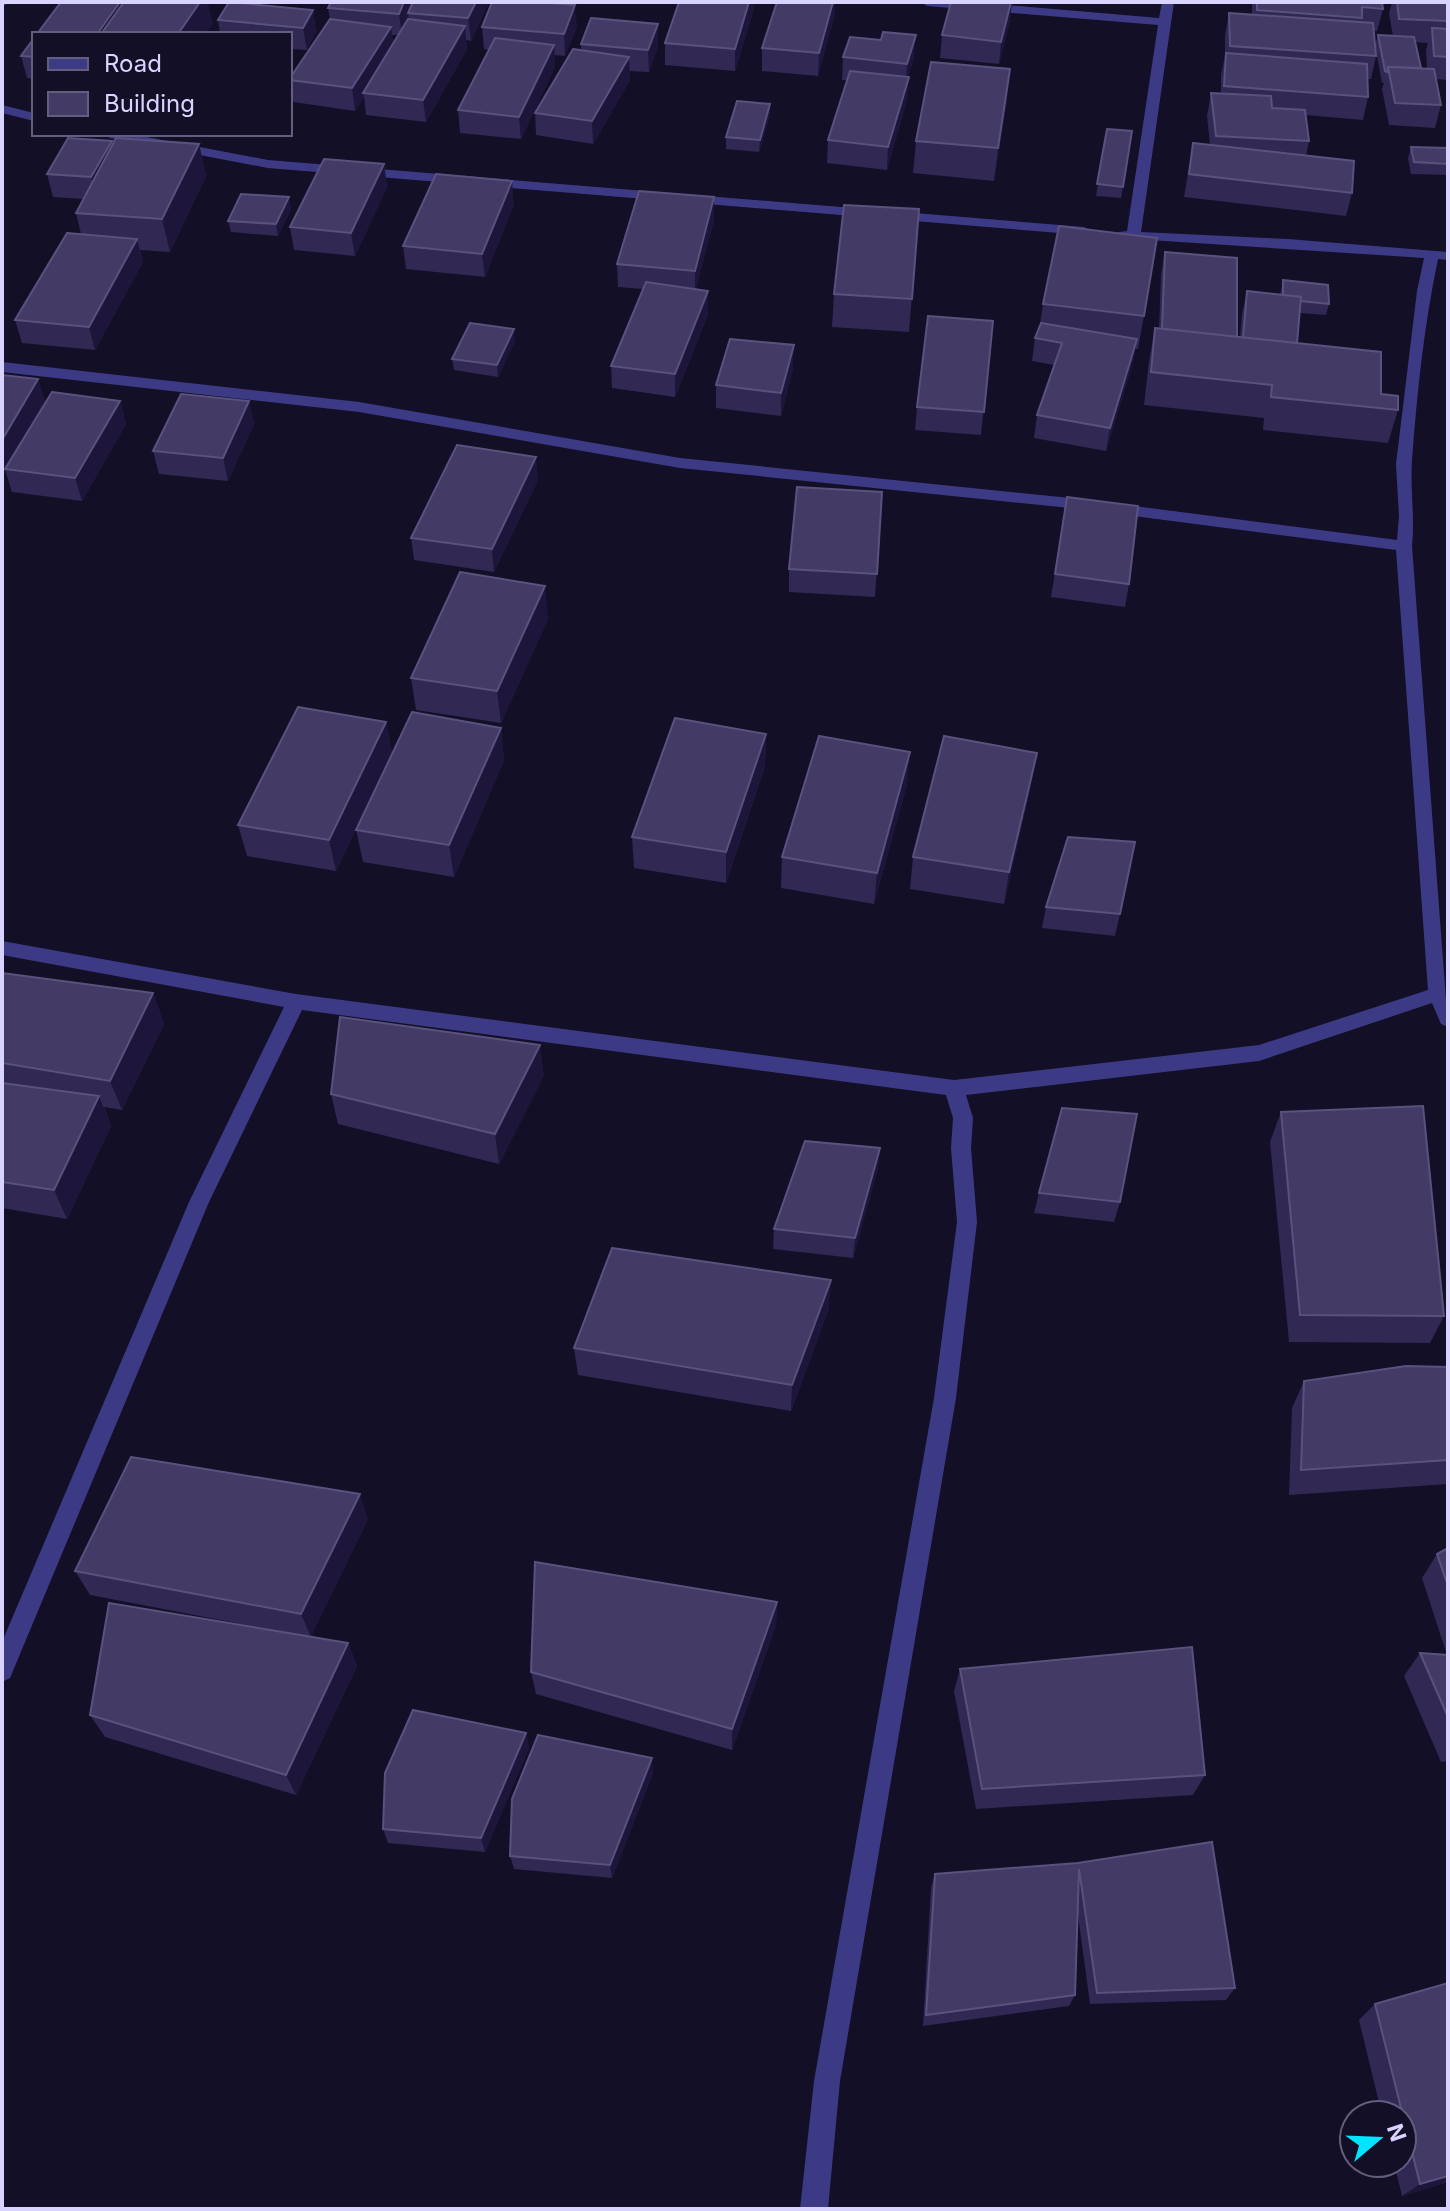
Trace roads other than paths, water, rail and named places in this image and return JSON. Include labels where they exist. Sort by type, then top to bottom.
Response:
[{"type":"street","points":[[927,2],[1166,22]]},
{"type":"street","points":[[1133,236],[1168,2]]},
{"type":"street","points":[[2,109],[32,116]]},
{"type":"street","points":[[121,136],[268,164],[869,211],[1133,236],[1288,243],[1440,255],[1424,291],[1404,464],[1404,546],[1438,994],[1448,1019]]},
{"type":"street","points":[[2,367],[359,407],[680,463],[1080,504],[1404,546]]},
{"type":"street","points":[[2,948],[296,1002],[954,1088],[1259,1053],[1438,994]]},
{"type":"street","points":[[2,1670],[199,1202],[296,1002]]},
{"type":"street","points":[[814,2209],[827,2081],[945,1398],[967,1222],[961,1148],[963,1118],[954,1088]]}]
